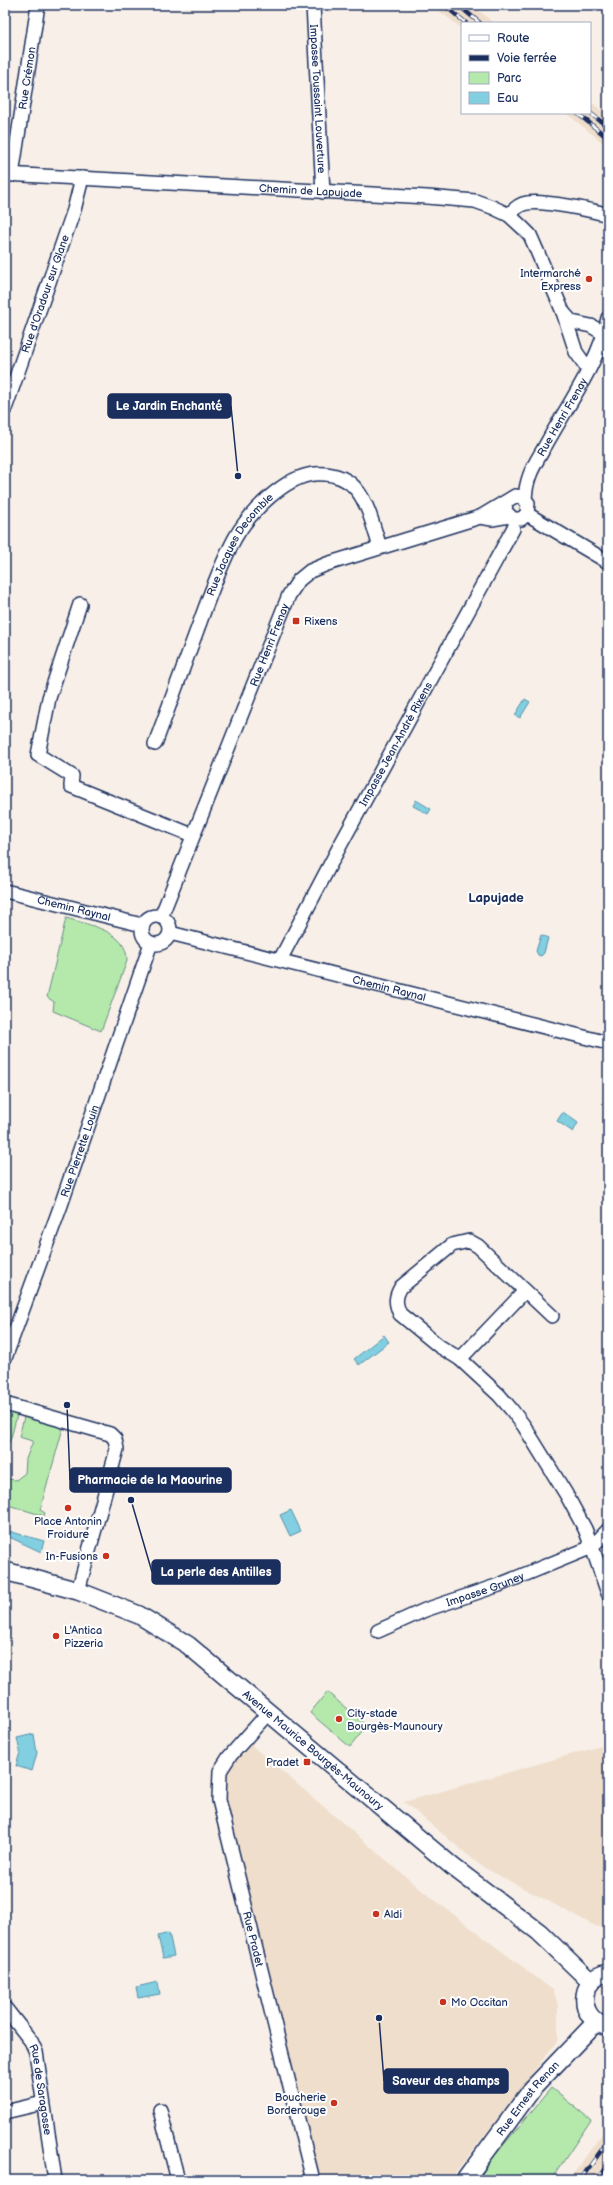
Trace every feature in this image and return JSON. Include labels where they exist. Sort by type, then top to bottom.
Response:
[{"type":"street","name":"Rue Crémon","points":[[9,174],[38,5]]},
{"type":"street","name":"Impasse Toussaint Louverture","points":[[313,5],[324,192]]},
{"type":"street","name":"Chemin de Lapujade","points":[[9,174],[324,192],[427,196],[475,201],[492,206],[509,215],[530,235],[563,312],[576,352],[588,369]]},
{"type":"street","name":"Rue d'Oradour sur Glane","points":[[5,409],[74,210],[82,178]]},
{"type":"street","points":[[509,215],[515,208],[526,203],[556,205],[608,215]]},
{"type":"street","points":[[563,312],[572,322],[591,326],[607,334],[608,318]]},
{"type":"street","name":"Rue Henri Frenay","points":[[516,500],[520,485],[527,478],[607,334]]},
{"type":"street","name":"Rue Jacques Decomble","points":[[155,744],[210,596],[236,537],[250,518],[272,495],[291,481],[311,474],[330,473],[343,479],[356,488],[363,498],[380,547]]},
{"type":"street","points":[[511,522],[505,511],[516,500]]},
{"type":"street","points":[[480,517],[489,510],[516,500],[529,507],[527,514],[608,562]]},
{"type":"street","name":"Rue Henri Frenay","points":[[161,917],[192,835],[289,595],[299,580],[310,571],[327,564],[480,517],[511,522],[527,514]]},
{"type":"street","name":"Impasse Jean-André Rixens","points":[[280,960],[511,522]]},
{"type":"street","points":[[80,604],[49,698],[38,755],[72,776],[71,786],[192,835]]},
{"type":"street","name":"Chemin Raynal","points":[[5,891],[142,925]]},
{"type":"street","points":[[154,916],[161,917],[167,920],[170,933],[166,940],[159,944],[151,943],[145,939],[142,932],[142,925],[147,919],[154,916]]},
{"type":"street","name":"Chemin Raynal","points":[[170,933],[608,1043]]},
{"type":"street","name":"Rue Pierrette Louin","points":[[5,1358],[61,1205],[151,943]]},
{"type":"street","points":[[552,1316],[478,1246],[469,1241],[452,1245],[400,1287],[395,1296],[400,1314],[439,1346],[460,1359],[499,1395],[524,1426],[569,1500],[592,1547],[608,1593]]},
{"type":"street","points":[[460,1359],[525,1291]]},
{"type":"street","points":[[5,1404],[110,1434],[115,1439],[117,1449],[78,1591]]},
{"type":"street","points":[[592,1547],[608,1530]]},
{"type":"street","name":"Impasse Gruney","points":[[378,1631],[426,1610],[499,1585],[592,1547]]},
{"type":"street","name":"Avenue Maurice Bourgès-Maunoury","points":[[5,1571],[78,1591],[139,1615],[182,1640],[447,1862],[539,1932],[591,1982]]},
{"type":"street","name":"Rue Pradet","points":[[269,1712],[229,1757],[220,1771],[219,1800],[313,2180]]},
{"type":"street","points":[[602,2024],[590,2017],[584,2004],[587,1988],[591,1982],[598,1976],[608,1973]]},
{"type":"street","name":"Rue de Saragosse","points":[[5,2008],[31,2041],[36,2052],[55,2180]]},
{"type":"street","name":"Rue Ernest Renan","points":[[465,2180],[533,2088],[602,2024]]},
{"type":"street","points":[[5,2112],[43,2103]]},
{"type":"street","points":[[160,2110],[178,2180]]},
{"type":"shaded area","points":[[432,5],[472,5],[493,22],[461,22],[461,28]]},
{"type":"shaded area","points":[[591,102],[608,116],[608,147],[567,114],[591,114]]},
{"type":"shaded area","points":[[249,1743],[419,1888],[554,1991],[558,2006],[558,2040],[450,2180],[320,2180],[226,1803],[224,1775],[231,1763]]},
{"type":"shaded area","points":[[608,1744],[608,1924],[597,1927],[481,1866],[404,1802]]},
{"type":"shaded area","points":[[608,2125],[608,2180],[569,2180]]},
{"type":"green space","points":[[66,918],[106,931],[121,943],[126,951],[127,961],[101,1031],[53,1011],[54,1002],[47,997]]},
{"type":"green space","points":[[5,1411],[17,1415],[11,1438],[6,1447],[5,1459]]},
{"type":"green space","points":[[24,1417],[63,1428],[40,1510],[45,1513],[44,1516],[5,1504],[7,1479],[16,1480],[25,1473],[26,1459],[33,1441],[19,1437]]},
{"type":"green space","name":"City-stade Bourgès-Maunoury","points":[[327,1692],[367,1726],[350,1747],[310,1713]]},
{"type":"green space","points":[[551,2088],[591,2120],[551,2180],[478,2180],[491,2160]]},
{"type":"water","points":[[525,699],[530,702],[520,718],[515,715]]},
{"type":"water","points":[[416,800],[431,809],[428,814],[413,806]]},
{"type":"water","points":[[541,935],[548,938],[544,953],[541,956],[538,955],[536,951]]},
{"type":"water","points":[[563,1112],[578,1123],[573,1132],[557,1121]]},
{"type":"water","points":[[384,1335],[389,1342],[359,1365],[354,1359]]},
{"type":"water","points":[[291,1510],[301,1531],[290,1536],[280,1515]]},
{"type":"water","points":[[5,1530],[44,1541],[41,1552],[5,1535]]},
{"type":"water","points":[[34,1734],[37,1753],[32,1771],[16,1766],[20,1752],[17,1738]]},
{"type":"water","points":[[169,1933],[174,1956],[163,1958],[158,1936]]},
{"type":"water","points":[[158,1982],[160,1994],[138,1998],[136,1987]]},
{"type":"railway","points":[[444,5],[465,22]]},
{"type":"railway","points":[[458,5],[479,22]]},
{"type":"railway","points":[[578,114],[608,138]]},
{"type":"railway","points":[[591,114],[608,127]]},
{"type":"railway","points":[[580,2180],[608,2141]]},
{"type":"railway","points":[[597,2180],[608,2164]]},
{"type":"place","name":"Intermarché Express","points":[[589,279]]},
{"type":"place","name":"Le Jardin Enchanté","points":[[238,476]]},
{"type":"place","name":"Rixens","points":[[296,621]]},
{"type":"place","name":"Pharmacie de la Maourine","points":[[67,1405]]},
{"type":"place","name":"La perle des Antilles","points":[[131,1500]]},
{"type":"place","name":"Place Antonin Froidure","points":[[68,1508]]},
{"type":"place","name":"In-Fusions","points":[[106,1556]]},
{"type":"place","name":"L'Antica Pizzeria","points":[[56,1636]]},
{"type":"place","name":"City-stade Bourgès-Maunoury","points":[[339,1719]]},
{"type":"place","name":"Pradet","points":[[307,1762]]},
{"type":"place","name":"Aldi","points":[[376,1914]]},
{"type":"place","name":"Mo Occitan","points":[[443,2002]]},
{"type":"place","name":"Saveur des champs","points":[[379,2018]]},
{"type":"place","name":"Boucherie Borderouge","points":[[334,2103]]},
{"type":"district","name":"Lapujade","points":[[496,898]]}]
